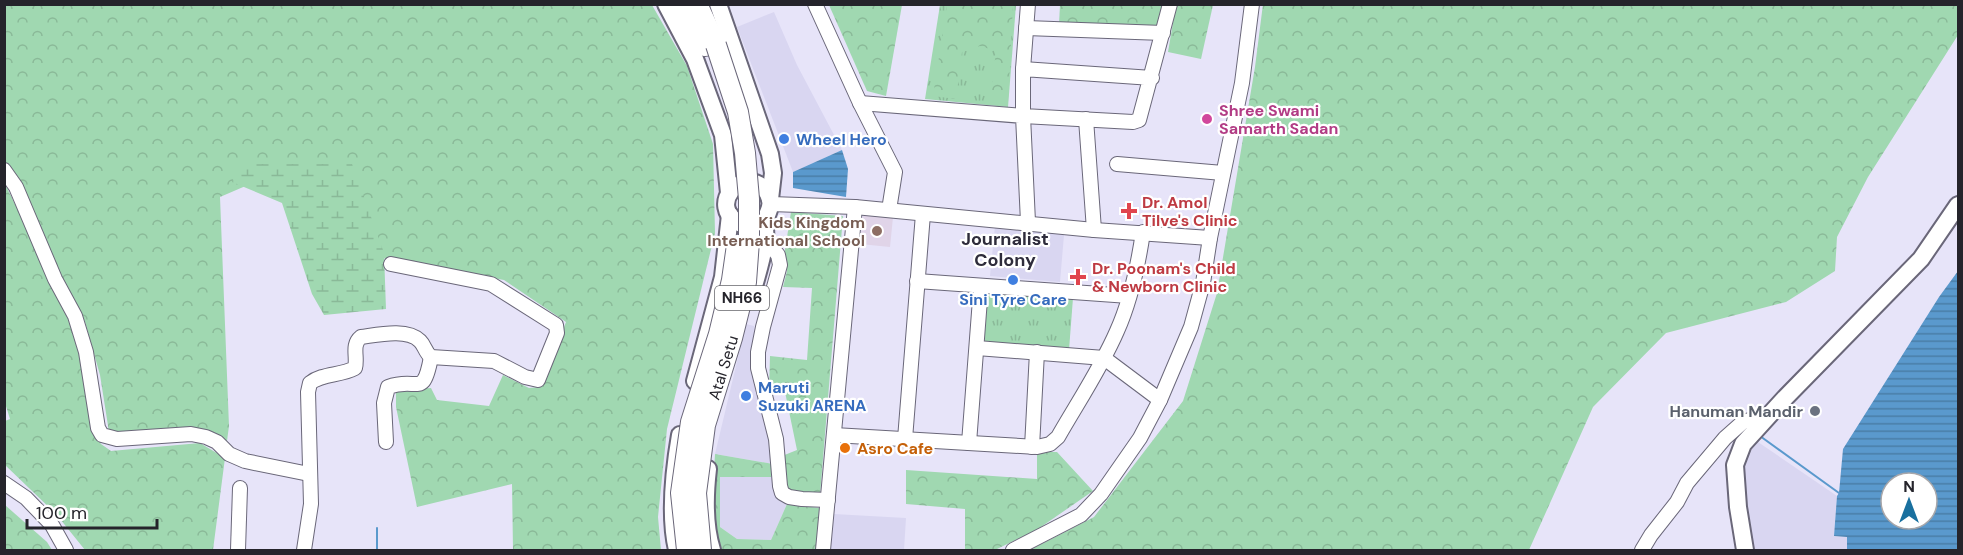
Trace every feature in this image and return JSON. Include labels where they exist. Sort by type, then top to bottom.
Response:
[{"type":"highway","name":"NH66","points":[[680,4],[710,45]]},
{"type":"highway","name":"NH66","points":[[697,4],[710,45]]},
{"type":"highway","name":"Atal Setu","points":[[687,550],[681,493],[691,422],[732,280],[737,241],[738,201],[726,114],[710,45]]},
{"type":"highway","name":"Atal Setu","points":[[701,550],[696,493],[705,424],[741,304],[746,282],[748,241],[748,199],[738,112],[710,45]]},
{"type":"main road","points":[[666,4],[695,59],[723,135],[729,193],[727,204],[730,215],[723,277],[681,428],[675,462],[674,518],[677,550]]},
{"type":"main road","points":[[712,550],[706,515],[706,479],[710,441],[717,402],[757,274],[765,239],[773,173],[770,154],[718,4]]},
{"type":"main road","points":[[729,193],[736,186],[750,182],[764,188],[769,207],[762,222],[750,226],[739,224],[730,215]]},
{"type":"main road","points":[[1745,550],[1738,507],[1735,465],[1743,444],[1921,258],[1959,205]]},
{"type":"street","points":[[815,4],[860,103],[895,172],[889,210]]},
{"type":"street","points":[[1028,4],[1023,69],[1028,222]]},
{"type":"street","points":[[860,103],[1133,123],[1139,120],[1170,4]]},
{"type":"street","points":[[1013,550],[1081,515],[1101,494],[1140,438],[1160,400],[1191,327],[1203,283],[1242,83],[1252,4]]},
{"type":"street","points":[[1026,28],[1163,33]]},
{"type":"street","points":[[1023,69],[1152,78]]},
{"type":"street","points":[[1086,119],[1094,230]]},
{"type":"street","points":[[1117,164],[1223,173]]},
{"type":"street","points":[[4,170],[16,187],[55,279],[75,316],[86,352],[98,428],[102,435],[117,439],[191,434],[217,442],[229,454],[245,460],[309,474]]},
{"type":"street","points":[[769,207],[855,207],[1094,230],[1210,238]]},
{"type":"street","points":[[823,550],[855,207]]},
{"type":"street","points":[[905,439],[922,214]]},
{"type":"street","points":[[834,435],[1032,447],[1050,444],[1058,437],[1118,331],[1138,268],[1143,232]]},
{"type":"street","points":[[765,239],[778,255],[780,265],[762,327],[758,368],[776,439],[780,486],[782,494],[789,497],[828,500]]},
{"type":"street","points":[[304,550],[311,504],[308,392],[310,383],[318,377],[355,368],[356,340],[361,337],[399,334],[412,336],[418,339],[425,353],[430,357],[494,362],[525,377],[538,380],[557,333],[556,325],[491,284],[391,264]]},
{"type":"street","points":[[917,281],[1129,297]]},
{"type":"street","points":[[969,443],[981,286]]},
{"type":"street","points":[[977,348],[1104,358],[1160,400]]},
{"type":"street","points":[[1032,447],[1037,352]]},
{"type":"street","points":[[386,442],[384,403],[388,387],[424,382],[430,357]]},
{"type":"street","points":[[1642,550],[1677,502],[1687,483],[1725,438],[1743,422],[1750,420],[1759,425]]},
{"type":"street","points":[[4,483],[26,498],[52,525],[66,550]]},
{"type":"street","points":[[238,550],[240,488]]},
{"type":"shaded area","points":[[774,12],[797,65],[842,150],[793,172],[737,27]]},
{"type":"shaded area","name":"Kids Kingdom International School","points":[[863,214],[893,217],[890,247],[860,244]]},
{"type":"shaded area","points":[[995,226],[1064,235],[1060,282],[990,276]]},
{"type":"shaded area","name":"Maruti Suzuki ARENA","points":[[746,324],[754,326],[753,364],[771,428],[773,464],[715,454]]},
{"type":"shaded area","points":[[1752,438],[1837,496],[1834,536],[1847,537],[1847,550],[1753,550],[1742,470]]},
{"type":"shaded area","points":[[720,477],[771,477],[778,495],[787,504],[771,540],[737,539],[720,527]]},
{"type":"shaded area","points":[[834,514],[906,518],[904,550],[831,550]]},
{"type":"green space","points":[[1263,4],[1958,4],[1958,35],[1868,177],[1837,237],[1835,271],[1786,302],[1666,333],[1593,407],[1529,550],[1030,550],[1094,517],[1183,401],[1217,293],[1255,67]]},
{"type":"green space","points":[[5,5],[652,5],[687,66],[713,144],[715,233],[667,429],[658,517],[661,550],[513,550],[512,484],[417,507],[396,407],[396,390],[431,388],[437,400],[489,406],[503,375],[529,388],[540,387],[566,322],[504,280],[385,259],[326,193],[257,181],[220,197],[229,426],[227,441],[213,433],[109,432],[100,375],[85,322],[5,164]]},
{"type":"green space","points":[[829,5],[902,5],[886,96],[867,91]]},
{"type":"green space","points":[[940,5],[1016,5],[1008,107],[925,99]]},
{"type":"green space","points":[[947,5],[1013,5],[1008,101],[990,100],[996,51],[980,46],[962,52],[956,99],[933,96]]},
{"type":"green space","points":[[1060,5],[1162,5],[1159,27],[1059,24]]},
{"type":"green space","points":[[1176,5],[1213,5],[1201,59],[1168,52]]},
{"type":"green space","points":[[240,164],[352,164],[384,253],[386,309],[324,315],[312,294],[282,203],[232,182]]},
{"type":"green space","points":[[5,184],[71,317],[84,356],[97,437],[101,444],[111,451],[200,443],[225,458],[213,550],[85,550],[56,514],[5,465],[5,421],[10,419],[5,403]]},
{"type":"green space","points":[[791,212],[843,216],[820,495],[799,494],[787,488],[782,456],[797,450],[785,392],[769,391],[770,356],[807,360],[812,288],[783,287],[787,271],[784,256]]},
{"type":"green space","points":[[988,292],[1073,298],[1069,350],[984,343]]},
{"type":"green space","points":[[1037,452],[1057,452],[1093,491],[1038,529],[995,550],[965,550],[965,509],[906,504],[906,470],[1037,479]]},
{"type":"green space","points":[[715,454],[773,464],[771,477],[720,477],[720,527],[737,539],[771,540],[787,504],[819,508],[818,550],[722,550],[715,515]]},
{"type":"green space","points":[[5,505],[47,542],[52,550],[5,550]]},
{"type":"water","points":[[842,150],[848,169],[846,197],[793,188],[793,172]]},
{"type":"water","points":[[1958,271],[1958,550],[1847,550],[1847,537],[1834,536],[1843,449],[1939,297]]},
{"type":"waterway","points":[[1760,436],[1839,493]]},
{"type":"waterway","points":[[377,528],[377,550]]},
{"type":"place","name":"Shree Swami Samarth Sadan","points":[[1207,119]]},
{"type":"place","name":"Wheel Hero","points":[[784,139]]},
{"type":"place","name":"Dr. Amol Tilve's Clinic","points":[[1129,211]]},
{"type":"place","name":"Kids Kingdom International School","points":[[877,231]]},
{"type":"place","name":"Dr. Poonam's Child & Newborn Clinic","points":[[1078,277]]},
{"type":"place","name":"Sini Tyre Care","points":[[1013,280]]},
{"type":"place","name":"Maruti Suzuki ARENA","points":[[746,396]]},
{"type":"place","name":"Hanuman Mandir","points":[[1815,411]]},
{"type":"place","name":"Asro Cafe","points":[[845,448]]},
{"type":"district","name":"Journalist Colony","points":[[1005,249]]}]
